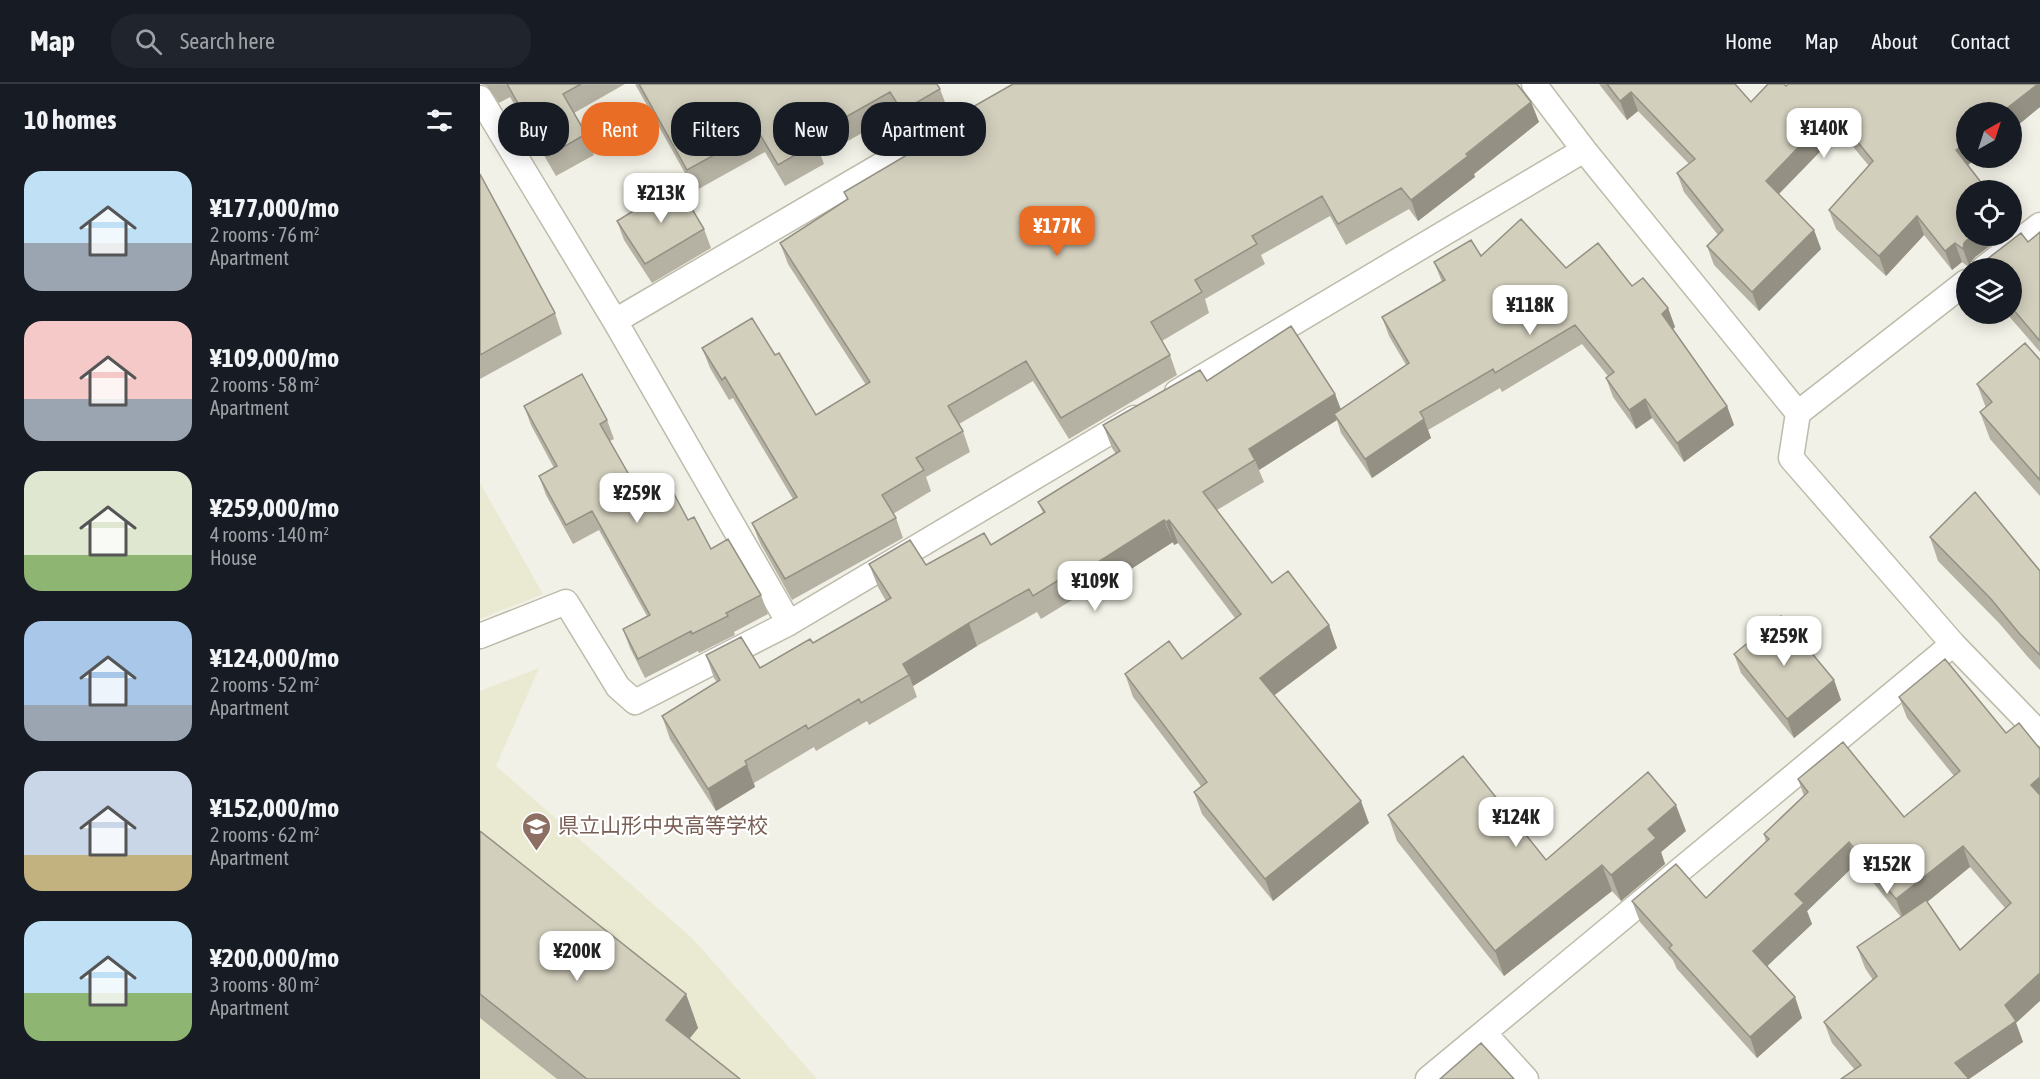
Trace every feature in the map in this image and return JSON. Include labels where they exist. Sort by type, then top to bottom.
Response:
[{"type":"lane","points":[[1534,84],[1584,150],[1798,413]]},
{"type":"lane","points":[[480,98],[615,321],[789,623]]},
{"type":"lane","points":[[480,636],[566,602],[618,687],[635,702],[789,623],[1584,150]]},
{"type":"lane","points":[[615,321],[897,156]]},
{"type":"lane","points":[[1997,258],[2040,225]]},
{"type":"lane","points":[[1956,290],[1798,413],[1791,458],[1953,644],[2040,734]]},
{"type":"lane","points":[[1428,1079],[1953,644]]},
{"type":"lane","points":[[1485,1034],[1527,1079]]},
{"type":"shaded area","points":[[480,483],[543,594],[480,619]]},
{"type":"shaded area","name":"県立山形中央高等学校","points":[[539,668],[496,766],[693,939],[817,1079],[480,1079],[480,691]]},
{"type":"building","points":[[507,84],[581,84],[563,94],[568,102],[517,102]]},
{"type":"building","points":[[639,84],[937,84],[940,89],[918,102],[896,102],[890,92],[872,102],[861,102],[861,108],[849,115],[849,102],[773,102],[773,156],[794,156],[778,165],[761,136],[761,102],[671,102],[671,141],[659,120],[659,102],[649,102]]},
{"type":"building","points":[[1013,84],[1517,84],[1531,102],[1466,154],[1468,156],[1411,200],[1401,188],[1338,224],[1322,196],[1252,236],[1257,244],[1195,280],[1202,292],[1151,322],[1170,355],[1061,418],[1026,361],[948,406],[963,431],[916,458],[924,470],[882,495],[896,518],[785,579],[752,523],[797,497],[725,377],[722,380],[702,348],[752,318],[775,355],[779,353],[816,415],[870,382],[780,243],[848,199],[844,192],[905,156],[986,156],[986,102],[982,102]]},
{"type":"building","points":[[1607,84],[1735,84],[1751,102],[1768,84],[1786,86],[1788,84],[2038,84],[2015,102],[1956,102],[1956,168],[1970,168],[1979,180],[1956,180],[1956,244],[1945,251],[1917,216],[1879,256],[1829,210],[1873,161],[1833,111],[1766,181],[1814,230],[1752,292],[1707,246],[1723,230],[1677,173],[1695,159],[1631,92],[1620,101]]},
{"type":"building","points":[[569,104],[581,125],[581,137],[569,144]]},
{"type":"building","points":[[679,156],[712,156],[687,170]]},
{"type":"building","points":[[480,174],[555,313],[480,355]]},
{"type":"building","points":[[677,184],[704,229],[645,264],[617,221]]},
{"type":"building","points":[[1521,219],[1566,268],[1598,243],[1632,286],[1643,278],[1668,308],[1662,314],[1727,406],[1677,443],[1645,399],[1629,410],[1606,378],[1614,372],[1575,325],[1495,373],[1493,369],[1420,412],[1424,419],[1365,459],[1334,414],[1409,363],[1382,317],[1445,280],[1434,262],[1471,240],[1481,256]]},
{"type":"building","points":[[2040,232],[2040,341],[2022,320],[2022,258],[1989,258],[2004,246],[2022,246],[2022,234],[2028,242]]},
{"type":"building","points":[[1291,326],[1335,394],[1249,449],[1255,460],[1203,492],[1272,583],[1288,571],[1329,625],[1260,678],[1361,801],[1265,879],[1194,792],[1207,782],[1125,674],[1169,641],[1182,659],[1241,614],[1169,520],[1166,522],[1164,520],[1081,573],[1078,568],[1033,596],[1029,589],[969,623],[903,664],[909,675],[861,703],[859,699],[808,729],[806,725],[745,761],[747,765],[708,789],[662,716],[720,680],[706,655],[741,637],[760,668],[810,639],[813,643],[891,598],[869,564],[910,540],[926,565],[984,533],[991,545],[1045,512],[1038,502],[1120,451],[1103,425],[1200,370],[1207,381]]},
{"type":"building","points":[[2025,343],[2040,360],[2040,480],[1980,412],[1992,402],[1977,384]]},
{"type":"building","points":[[582,374],[607,420],[600,424],[640,494],[666,479],[688,520],[694,517],[711,549],[728,539],[761,595],[726,613],[728,616],[692,634],[691,631],[638,659],[623,629],[650,615],[592,511],[566,525],[539,476],[557,466],[524,406]]},
{"type":"building","points":[[1975,492],[2040,571],[2040,655],[1991,599],[1930,537]]},
{"type":"building","points":[[1781,616],[1834,680],[1787,719],[1734,654]]},
{"type":"building","points":[[1945,659],[2006,733],[2019,723],[2040,749],[2040,777],[2031,785],[2040,795],[2040,973],[2005,1005],[2016,1021],[1955,1063],[1969,1079],[1841,1079],[1861,1065],[1824,1022],[1877,976],[1857,947],[1926,900],[1960,950],[2011,903],[1963,846],[1896,899],[1849,842],[1795,894],[1804,903],[1753,951],[1795,997],[1750,1037],[1669,948],[1672,945],[1632,901],[1676,864],[1706,898],[1769,839],[1764,834],[1808,792],[1798,779],[1843,742],[1904,817],[1960,771],[1899,697]]},
{"type":"building","points":[[1463,756],[1546,860],[1648,772],[1676,805],[1648,829],[1656,838],[1611,875],[1602,865],[1495,951],[1388,815]]},
{"type":"building","points":[[480,831],[686,994],[666,1020],[740,1079],[587,1079],[480,994]]},
{"type":"building","points":[[1481,1043],[1514,1079],[1440,1079]]},
{"type":"place","name":"県立山形中央高等学校","points":[[537,852]]}]
